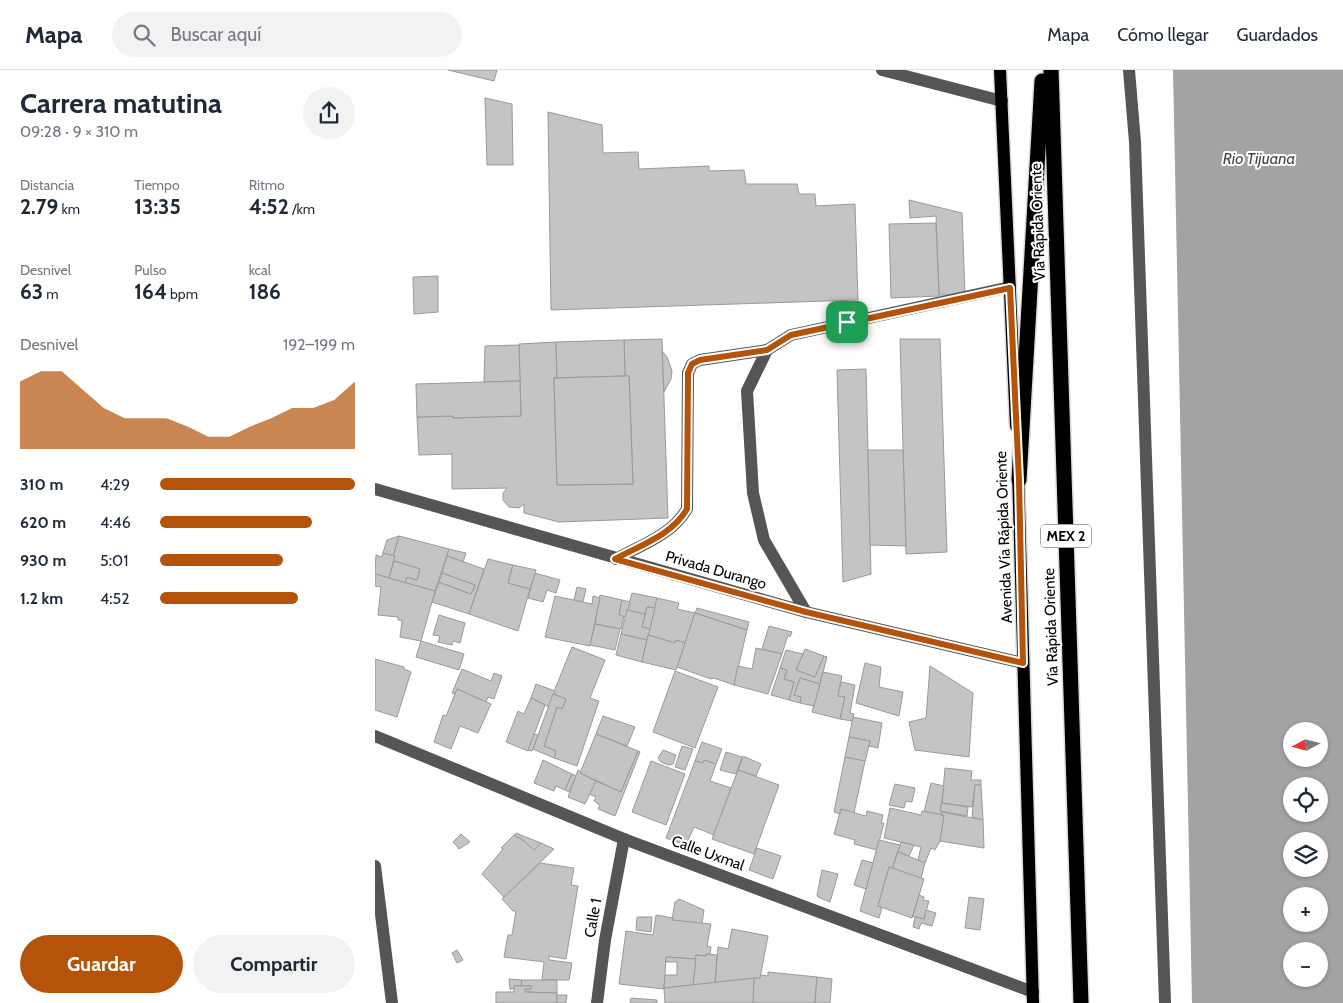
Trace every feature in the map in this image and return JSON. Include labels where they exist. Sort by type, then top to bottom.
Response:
[{"type":"highway","points":[[1019,480],[1043,70]]},
{"type":"highway","name":"Vía Rápida Oriente","points":[[1051,70],[1081,1003]]},
{"type":"main road","name":"Avenida Vía Rápida Oriente","points":[[1000,70],[1019,480],[1033,997]]},
{"type":"street","points":[[882,70],[1002,101]]},
{"type":"street","points":[[1129,70],[1135,142],[1165,1003]]},
{"type":"street","points":[[615,559],[669,530],[680,522],[687,509],[688,373],[692,364],[700,360],[767,350],[791,335],[1010,288]]},
{"type":"street","points":[[767,350],[747,391],[753,493],[764,540],[806,612]]},
{"type":"street","name":"Privada Durango","points":[[375,489],[806,612],[1023,663]]},
{"type":"street","name":"Calle Uxmal","points":[[375,736],[624,839],[1033,997]]},
{"type":"street","name":"Calle 1","points":[[597,1003],[605,940],[624,839]]},
{"type":"street","points":[[375,866],[392,1003]]},
{"type":"water","name":"Rio Tijuana","points":[[1173,70],[1343,70],[1343,1003],[1192,1003]]},
{"type":"building","points":[[448,70],[497,70],[494,81]]},
{"type":"building","points":[[485,98],[512,104],[513,165],[487,165]]},
{"type":"building","points":[[548,112],[602,125],[603,153],[638,152],[639,169],[709,166],[709,171],[744,170],[746,184],[797,184],[799,194],[815,194],[816,206],[855,204],[858,300],[551,310]]},
{"type":"building","points":[[909,200],[962,213],[965,295],[939,295],[936,216],[910,218]]},
{"type":"building","points":[[936,223],[939,296],[891,298],[889,224]]},
{"type":"building","points":[[438,276],[438,312],[414,314],[413,277]]},
{"type":"building","points":[[662,339],[668,518],[559,522],[524,513],[524,504],[519,508],[509,507],[503,500],[503,493],[507,488],[452,489],[452,454],[419,455],[417,417],[521,416],[519,344],[556,342],[557,378],[554,378],[557,485],[633,484],[629,376],[625,376],[624,340]]},
{"type":"building","points":[[900,339],[940,339],[947,552],[906,554]]},
{"type":"building","points":[[624,340],[625,376],[557,378],[556,342]]},
{"type":"building","points":[[519,345],[520,381],[484,382],[485,346]]},
{"type":"building","points":[[662,351],[667,357],[672,371],[671,379],[664,392]]},
{"type":"building","points":[[866,369],[871,574],[843,582],[837,370]]},
{"type":"building","points":[[629,376],[633,484],[557,485],[554,378]]},
{"type":"building","points":[[520,381],[521,416],[417,417],[416,384]]},
{"type":"building","points":[[868,450],[903,450],[906,546],[870,545]]},
{"type":"building","points":[[399,536],[449,549],[435,591],[405,583],[407,577],[417,580],[420,569],[393,561]]},
{"type":"building","points":[[399,536],[393,556],[383,553],[387,540]]},
{"type":"building","points":[[449,549],[466,553],[463,562],[447,556]]},
{"type":"building","points":[[383,553],[395,556],[389,578],[375,574],[376,555],[382,557]]},
{"type":"building","points":[[447,556],[484,569],[469,614],[432,602],[439,582],[471,594],[475,585],[442,573]]},
{"type":"building","points":[[488,559],[513,565],[508,583],[530,589],[518,631],[469,614]]},
{"type":"building","points":[[394,561],[420,569],[417,580],[407,577],[405,583],[389,578]]},
{"type":"building","points":[[513,565],[536,570],[530,589],[508,583]]},
{"type":"building","points":[[442,573],[475,585],[471,594],[439,582]]},
{"type":"building","points":[[535,573],[560,580],[556,593],[547,590],[543,602],[528,598]]},
{"type":"building","points":[[375,574],[435,591],[421,641],[400,637],[402,621],[398,620],[398,617],[378,615],[381,587],[375,586]]},
{"type":"building","points":[[577,587],[586,589],[583,602],[574,600]]},
{"type":"building","points":[[632,593],[657,598],[655,608],[647,607],[645,614],[627,610]]},
{"type":"building","points":[[600,595],[622,600],[619,615],[624,616],[621,629],[595,624]]},
{"type":"building","points":[[555,596],[592,604],[593,596],[600,598],[590,646],[545,637]]},
{"type":"building","points":[[657,598],[679,603],[677,609],[695,613],[685,643],[676,640],[675,643],[648,635]]},
{"type":"building","points":[[622,600],[630,602],[626,617],[619,615]]},
{"type":"building","points":[[647,607],[655,608],[650,629],[642,627]]},
{"type":"building","points":[[697,608],[749,622],[747,630],[695,613]]},
{"type":"building","points":[[627,610],[645,614],[642,627],[650,629],[647,640],[621,634]]},
{"type":"building","points":[[695,613],[747,630],[734,685],[677,667]]},
{"type":"building","points":[[439,615],[465,623],[460,643],[453,641],[452,645],[438,642],[440,636],[433,635]]},
{"type":"building","points":[[595,624],[620,629],[615,650],[590,645]]},
{"type":"building","points":[[769,626],[792,632],[790,637],[788,635],[782,654],[762,649]]},
{"type":"building","points":[[621,634],[647,640],[642,662],[616,655]]},
{"type":"building","points":[[648,635],[675,643],[676,640],[685,643],[676,670],[642,662]]},
{"type":"building","points":[[421,641],[464,654],[459,670],[416,657]]},
{"type":"building","points":[[572,647],[605,660],[590,698],[599,701],[577,766],[554,758],[556,751],[544,746],[557,707],[562,709],[566,699],[553,694]]},
{"type":"building","points":[[756,648],[782,654],[768,694],[734,685],[738,666],[752,669]]},
{"type":"building","points":[[805,649],[824,656],[815,677],[796,670]]},
{"type":"building","points":[[786,650],[803,654],[796,670],[815,677],[824,656],[827,657],[820,684],[800,678],[794,695],[801,697],[800,703],[789,700],[794,682],[784,679],[787,670],[780,668]]},
{"type":"building","points":[[375,659],[404,667],[404,669],[411,672],[397,717],[375,710]]},
{"type":"building","points":[[865,663],[881,667],[879,687],[903,692],[899,716],[856,703]]},
{"type":"building","points":[[930,666],[973,693],[969,757],[915,750],[909,722],[926,718]]},
{"type":"building","points":[[780,668],[787,670],[784,679],[794,682],[789,700],[771,695]]},
{"type":"building","points":[[462,669],[491,681],[494,673],[502,676],[494,699],[488,697],[486,702],[457,689],[455,695],[452,693]]},
{"type":"building","points":[[675,671],[718,687],[695,748],[653,732]]},
{"type":"building","points":[[823,672],[842,676],[838,696],[845,697],[840,719],[812,712]]},
{"type":"building","points":[[800,678],[820,684],[814,706],[800,703],[801,697],[794,695]]},
{"type":"building","points":[[841,682],[855,685],[850,713],[854,714],[852,721],[840,719],[845,697],[838,696]]},
{"type":"building","points":[[536,684],[555,691],[549,707],[531,698]]},
{"type":"building","points":[[457,689],[491,704],[478,733],[460,726],[451,749],[434,742],[443,715],[446,716]]},
{"type":"building","points":[[553,694],[566,699],[562,709],[557,707],[544,746],[556,751],[554,758],[533,749]]},
{"type":"building","points":[[531,698],[545,705],[528,751],[506,742],[518,711],[524,714]]},
{"type":"building","points":[[603,716],[635,727],[627,746],[596,734]]},
{"type":"building","points":[[853,717],[882,723],[878,748],[869,746],[870,741],[849,737]]},
{"type":"building","points":[[534,734],[538,735],[532,751],[528,750]]},
{"type":"building","points":[[596,734],[638,751],[621,792],[580,773]]},
{"type":"building","points":[[849,737],[870,741],[865,762],[845,757]]},
{"type":"building","points":[[702,742],[722,749],[716,764],[704,760],[703,763],[695,761]]},
{"type":"building","points":[[682,746],[693,749],[685,770],[675,767]]},
{"type":"building","points":[[663,750],[676,755],[673,764],[669,765],[661,762],[658,758]]},
{"type":"building","points":[[638,751],[640,752],[615,816],[598,809],[600,805],[594,801],[596,797],[589,794],[596,781],[621,792]]},
{"type":"building","points":[[726,752],[742,757],[736,774],[720,770]]},
{"type":"building","points":[[743,756],[761,764],[756,776],[738,770]]},
{"type":"building","points":[[845,757],[865,761],[854,813],[841,809],[840,814],[834,812]]},
{"type":"building","points":[[543,760],[572,774],[565,790],[556,786],[554,791],[534,783]]},
{"type":"building","points":[[704,760],[716,764],[710,781],[731,788],[714,835],[694,827],[686,845],[666,838],[695,761],[703,763]]},
{"type":"building","points":[[651,761],[685,774],[666,825],[632,812]]},
{"type":"building","points":[[945,768],[972,771],[971,780],[981,780],[981,785],[975,785],[972,807],[942,803]]},
{"type":"building","points":[[578,770],[580,773],[596,781],[585,804],[568,797]]},
{"type":"building","points":[[738,770],[779,785],[754,854],[712,839]]},
{"type":"building","points":[[572,774],[576,776],[569,792],[565,790]]},
{"type":"building","points":[[931,783],[944,786],[941,815],[924,812]]},
{"type":"building","points":[[895,784],[915,788],[912,802],[906,801],[904,808],[889,805]]},
{"type":"building","points":[[975,785],[981,785],[983,820],[972,817]]},
{"type":"building","points":[[942,803],[968,807],[967,816],[940,811]]},
{"type":"building","points":[[890,808],[921,815],[922,811],[944,815],[941,839],[935,850],[931,848],[925,863],[918,860],[921,847],[884,838]]},
{"type":"building","points":[[841,809],[866,816],[867,811],[883,815],[881,823],[884,823],[877,850],[854,844],[855,840],[834,834]]},
{"type":"building","points":[[942,812],[983,820],[984,848],[940,841],[944,815],[941,815]]},
{"type":"building","points":[[516,833],[541,843],[534,850],[514,835]]},
{"type":"building","points":[[461,834],[470,842],[459,849],[453,842]]},
{"type":"building","points":[[514,835],[534,850],[541,843],[554,849],[504,897],[482,874],[503,849],[501,848]]},
{"type":"building","points":[[879,840],[900,845],[892,869],[889,867],[878,906],[882,907],[879,918],[860,911]]},
{"type":"building","points":[[901,842],[914,845],[909,856],[898,852]]},
{"type":"building","points":[[757,848],[781,856],[773,879],[749,870]]},
{"type":"building","points":[[898,852],[925,863],[921,878],[892,869]]},
{"type":"building","points":[[862,860],[873,863],[866,889],[854,885]]},
{"type":"building","points":[[540,863],[574,868],[571,885],[578,886],[566,959],[549,956],[549,960],[572,963],[569,980],[542,980],[544,962],[504,957],[508,935],[512,935],[516,911],[513,911],[502,899]]},
{"type":"building","points":[[889,867],[924,879],[912,918],[878,906]]},
{"type":"building","points":[[822,870],[838,874],[830,902],[817,895]]},
{"type":"building","points":[[919,895],[924,897],[923,900],[929,901],[924,919],[913,916]]},
{"type":"building","points":[[969,897],[984,899],[980,930],[965,928]]},
{"type":"building","points":[[679,899],[704,910],[702,924],[672,920],[675,902]]},
{"type":"building","points":[[926,910],[936,913],[932,926],[921,923],[919,929],[913,927],[915,917],[924,919]]},
{"type":"building","points":[[656,915],[673,918],[672,920],[711,924],[707,946],[711,947],[710,955],[696,955],[696,959],[666,957],[664,989],[619,984],[626,931],[653,935]]},
{"type":"building","points":[[637,917],[652,917],[651,932],[636,930]]},
{"type":"building","points":[[732,929],[768,936],[760,978],[715,983],[718,947],[728,949]]},
{"type":"building","points":[[457,950],[463,960],[457,963],[452,953]]},
{"type":"building","points":[[706,954],[717,955],[715,983],[693,985],[696,955],[706,956]]},
{"type":"building","points":[[666,957],[696,959],[693,985],[664,988],[665,975],[677,975],[677,962],[666,962]]},
{"type":"building","points":[[768,972],[817,977],[815,1003],[753,1003],[754,978],[760,978],[761,975],[768,976]]},
{"type":"building","points":[[817,977],[832,979],[830,1003],[815,1003]]},
{"type":"building","points":[[754,978],[753,1003],[665,1003],[664,988]]},
{"type":"building","points":[[509,979],[522,980],[521,986],[514,986],[514,989],[510,989]]},
{"type":"building","points":[[522,980],[557,980],[557,993],[525,992],[525,989],[531,989],[531,986],[521,986]]},
{"type":"building","points":[[514,986],[531,986],[531,989],[525,989],[525,992],[557,993],[557,1003],[496,1003],[496,992],[514,992]]},
{"type":"building","points":[[557,995],[567,995],[566,1003],[557,1003]]},
{"type":"building","points":[[631,998],[657,1000],[657,1003],[630,1003]]},
{"type":"route","points":[[1010,288],[1019,480],[1023,663],[806,612],[615,559],[669,530],[680,522],[687,509],[688,373],[692,364],[700,360],[767,350],[791,335],[847,322],[1010,288]]}]
